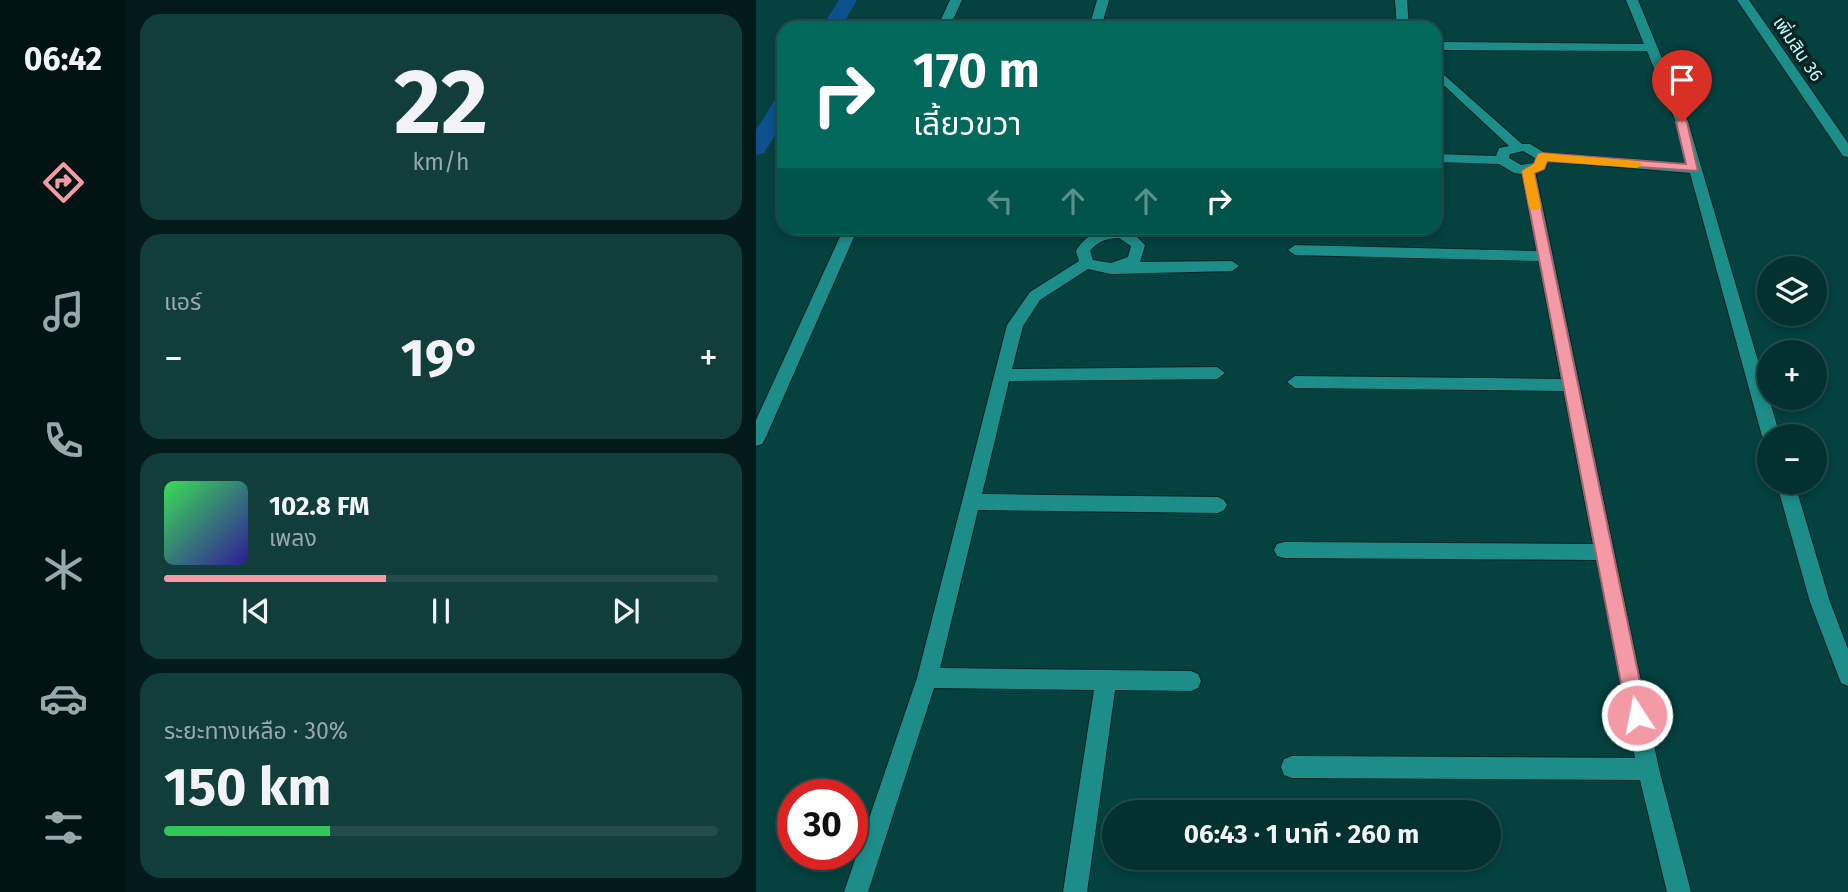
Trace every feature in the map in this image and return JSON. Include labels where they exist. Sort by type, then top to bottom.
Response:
[{"type":"street","points":[[946,21],[956,0]]},
{"type":"street","points":[[1097,21],[1102,0]]},
{"type":"street","points":[[1401,0],[1402,21]]},
{"type":"street","points":[[1632,0],[1682,122],[1693,169],[1767,424]]},
{"type":"street","name":"เพิ่มสิน 36","points":[[1743,0],[1848,153]]},
{"type":"street","points":[[1442,46],[1651,48]]},
{"type":"street","points":[[1442,77],[1517,146],[1532,149],[1542,157],[1693,169]]},
{"type":"street","points":[[1502,160],[1504,151],[1517,146]]},
{"type":"street","points":[[1442,158],[1502,160],[1512,168],[1528,171],[1540,166],[1542,157]]},
{"type":"street","points":[[1528,171],[1648,769],[1679,892]]},
{"type":"street","points":[[756,439],[848,235]]},
{"type":"street","points":[[1087,263],[1083,251],[1086,245],[1103,235]]},
{"type":"street","points":[[1122,267],[1136,257],[1138,245],[1127,235]]},
{"type":"street","points":[[1295,250],[1545,256]]},
{"type":"street","points":[[1087,263],[1103,269],[1231,266]]},
{"type":"street","points":[[856,892],[927,678],[1015,325],[1035,296],[1087,263]]},
{"type":"street","points":[[1003,375],[1217,373]]},
{"type":"street","points":[[1295,382],[1570,385]]},
{"type":"street","points":[[1788,494],[1820,602],[1848,676]]},
{"type":"street","points":[[971,502],[1218,505]]},
{"type":"street","points":[[1283,550],[1604,552]]},
{"type":"street","points":[[927,678],[1191,681]]},
{"type":"street","points":[[1076,892],[1106,681]]},
{"type":"street","points":[[1292,767],[1648,769]]},
{"type":"waterway","points":[[835,21],[848,0]]},
{"type":"waterway","points":[[756,148],[777,114]]},
{"type":"slow traffic","points":[[1535,207],[1528,171],[1540,166],[1542,157],[1637,164]]},
{"type":"route","points":[[1637,715],[1528,171],[1540,166],[1542,157],[1693,169],[1682,122]]}]
